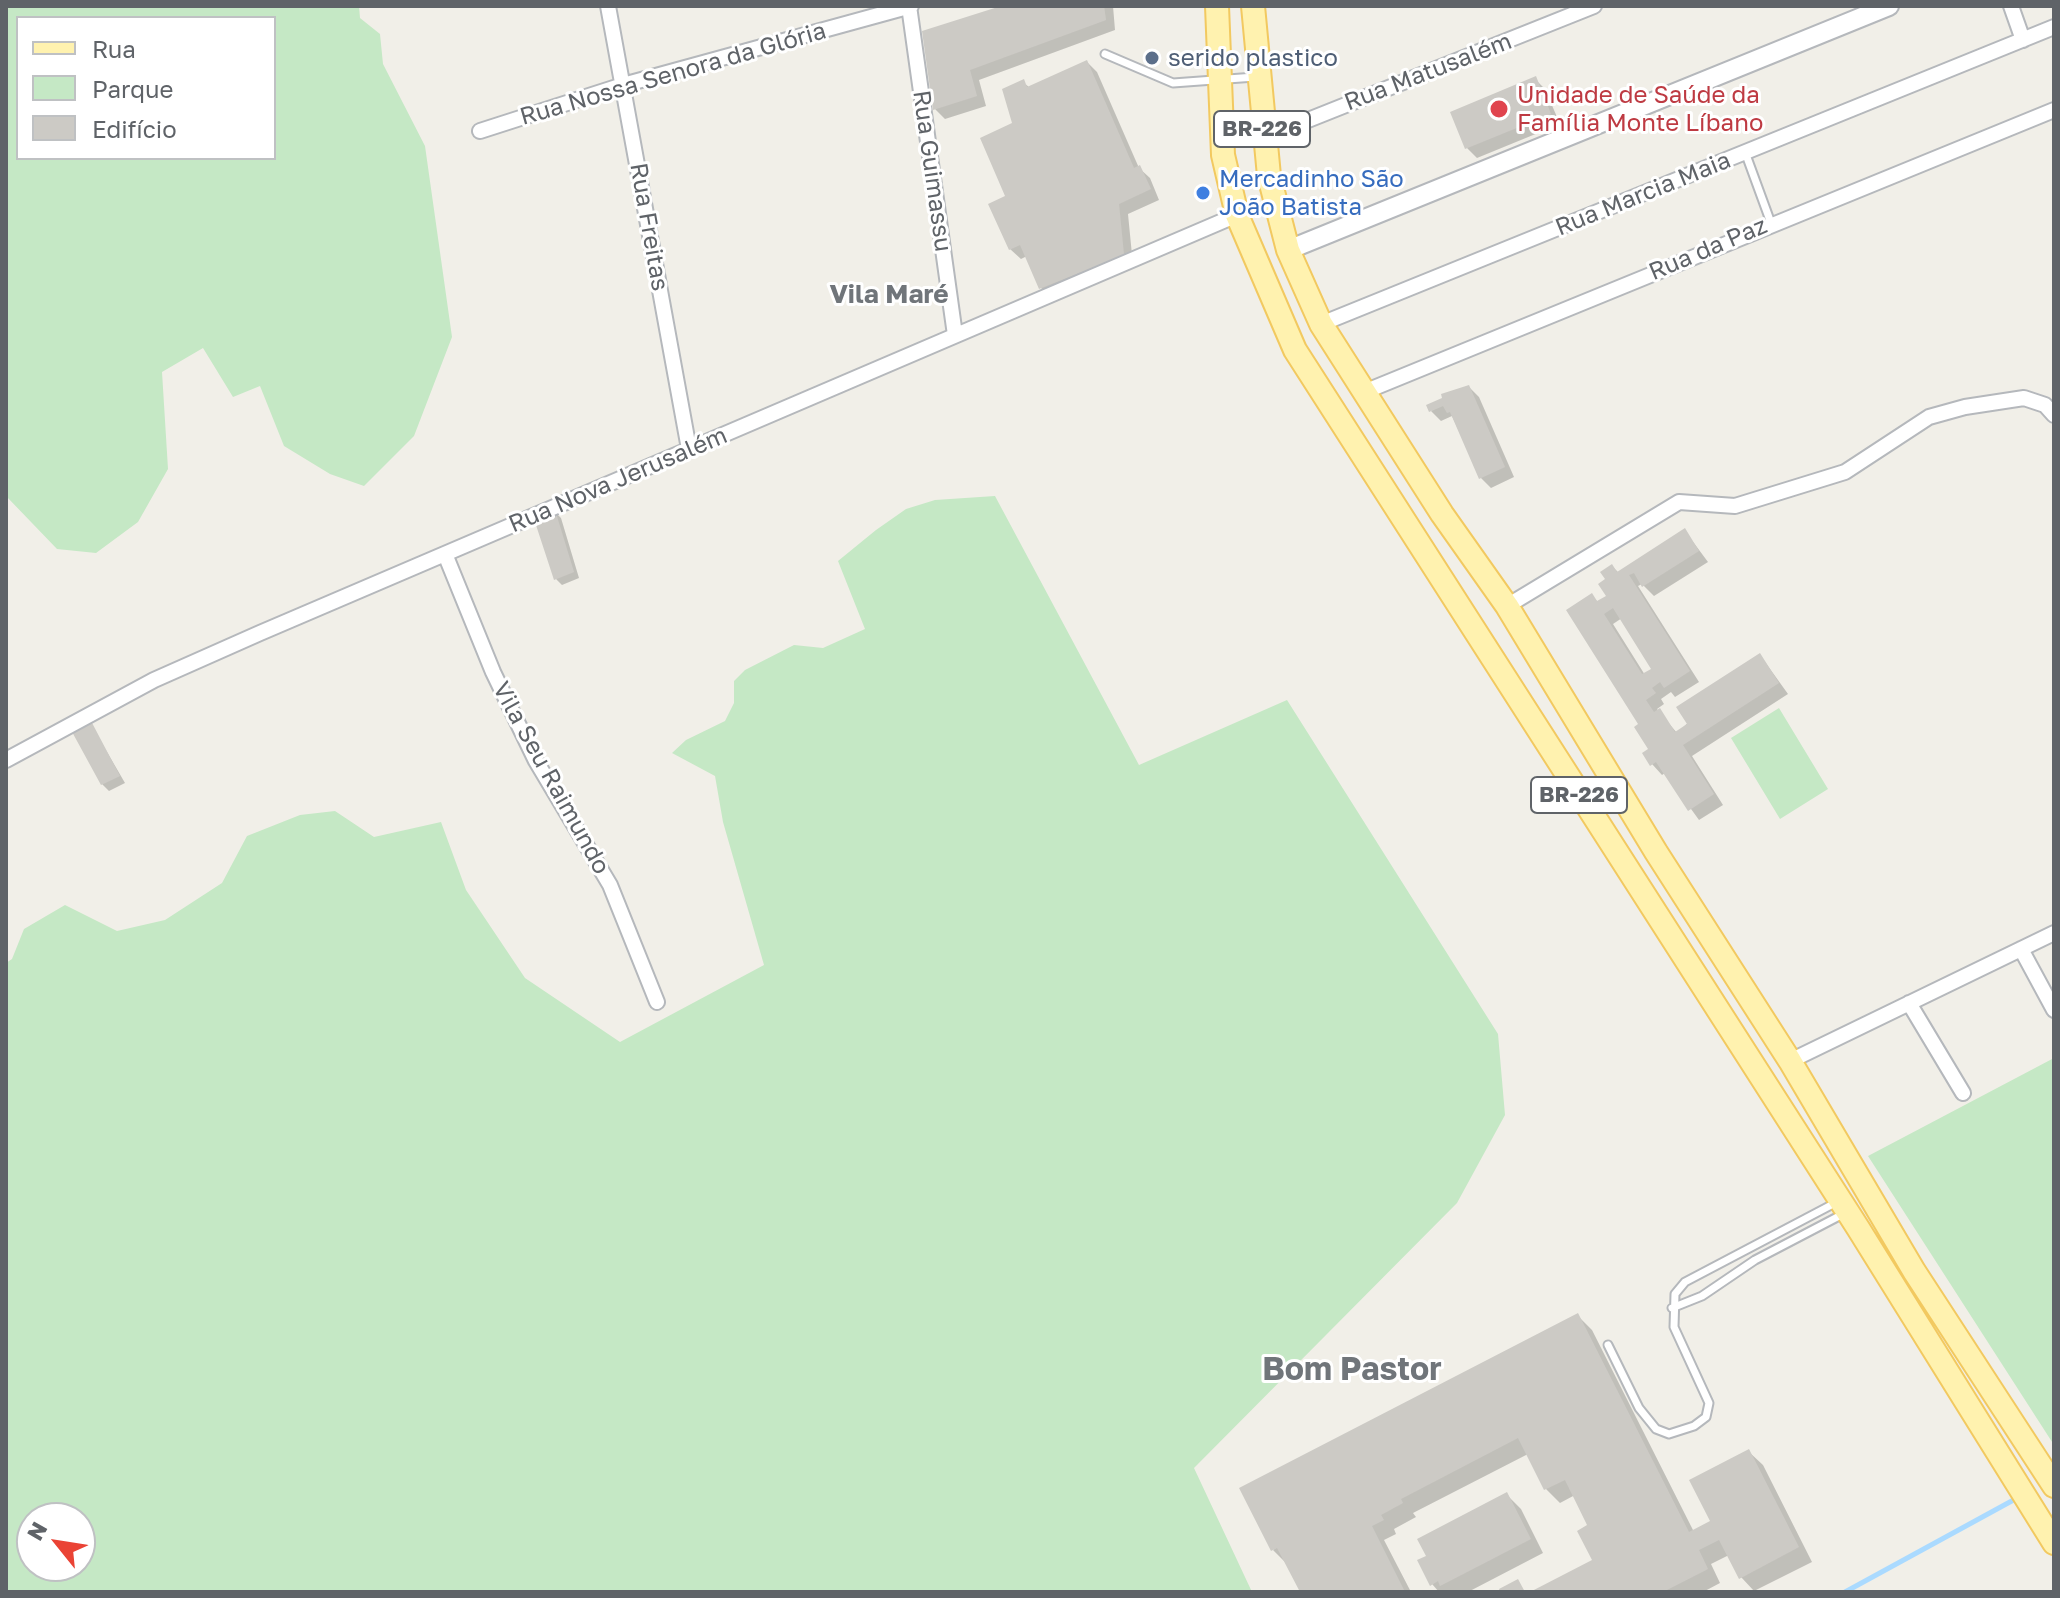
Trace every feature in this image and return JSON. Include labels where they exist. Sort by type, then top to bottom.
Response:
[{"type":"main road","name":"BR-226","points":[[1217,6],[1223,155],[1237,215],[1295,350],[1843,1206],[2054,1543]]},
{"type":"main road","name":"BR-226","points":[[1253,6],[1263,138],[1288,250],[1321,324],[1442,514],[1507,606],[1656,852],[1790,1061],[1914,1271],[2054,1486]]},
{"type":"main road","points":[[1410,531],[1442,514]]},
{"type":"street","name":"Rua Freitas","points":[[608,6],[689,449]]},
{"type":"street","name":"Rua Nossa Senora da Glória","points":[[480,131],[623,85],[910,6]]},
{"type":"street","name":"Rua Guimassu","points":[[910,6],[955,335]]},
{"type":"street","name":"Rua Matusalém","points":[[1263,138],[1594,6]]},
{"type":"street","points":[[1288,250],[1889,6]]},
{"type":"street","points":[[2011,6],[2023,40]]},
{"type":"street","name":"Rua Marcia Maia","points":[[1321,324],[2054,27]]},
{"type":"street","name":"Rua da Paz","points":[[1364,392],[1771,223],[2054,110]]},
{"type":"street","name":"Rua Nova Jerusalém","points":[[6,760],[154,680],[1237,215]]},
{"type":"street","points":[[1507,606],[1679,502],[1735,506],[1845,472],[1929,417],[1965,407],[2024,398],[2045,405],[2054,415]]},
{"type":"street","name":"Vila Seu Raimundo","points":[[445,554],[493,672],[536,761],[610,885],[657,1002]]},
{"type":"street","points":[[1790,1061],[2054,933]]},
{"type":"street","points":[[2021,949],[2054,1010]]},
{"type":"street","points":[[1909,1003],[1963,1093]]},
{"type":"lane","points":[[1105,54],[1173,83],[1258,77]]},
{"type":"lane","points":[[1745,152],[1771,223]]},
{"type":"lane","points":[[1608,1345],[1639,1408],[1656,1429],[1669,1434],[1694,1426],[1706,1417],[1709,1403],[1674,1327],[1672,1308],[1675,1294],[1685,1282],[1843,1206]]},
{"type":"lane","points":[[1672,1308],[1702,1296],[1843,1206]]},
{"type":"green space","points":[[6,6],[359,6],[360,18],[380,34],[383,64],[425,146],[452,337],[414,436],[364,486],[330,474],[284,446],[260,386],[233,397],[203,348],[162,372],[168,469],[138,522],[96,553],[57,549],[6,496]]},
{"type":"green space","points":[[995,496],[1139,765],[1287,700],[1498,1034],[1505,1115],[1457,1203],[1194,1468],[1252,1592],[6,1592],[6,963],[12,959],[24,929],[65,905],[117,931],[165,920],[222,883],[247,836],[300,815],[335,811],[374,837],[441,822],[466,890],[525,978],[620,1042],[764,965],[723,822],[715,776],[672,753],[686,740],[725,721],[734,703],[734,681],[745,670],[794,645],[823,648],[865,629],[838,561],[906,509],[935,500]]},
{"type":"green space","points":[[1779,708],[1828,789],[1780,819],[1731,738]]},
{"type":"green space","points":[[2054,1058],[2054,1445],[1868,1156]]},
{"type":"building","points":[[1001,6],[1104,6],[1106,20],[970,70],[977,96],[933,110],[922,31]]},
{"type":"building","points":[[1087,60],[1134,168],[1140,165],[1151,189],[1119,204],[1124,255],[1039,289],[1020,245],[1009,250],[988,204],[1005,196],[980,138],[1012,123],[1002,89],[1024,79],[1027,87]]},
{"type":"building","points":[[1536,76],[1551,114],[1465,149],[1450,112]]},
{"type":"building","points":[[1469,385],[1505,467],[1479,479],[1450,412],[1447,413],[1443,406],[1429,412],[1426,405],[1442,398],[1441,394]]},
{"type":"building","points":[[555,510],[574,572],[554,580],[534,519]]},
{"type":"building","points":[[1685,528],[1699,551],[1642,587],[1634,573],[1629,575],[1690,671],[1664,688],[1660,682],[1652,688],[1656,693],[1646,700],[1654,712],[1660,708],[1675,732],[1687,724],[1676,707],[1760,653],[1779,683],[1683,745],[1714,794],[1688,811],[1656,762],[1650,766],[1642,753],[1648,749],[1634,727],[1638,724],[1566,610],[1592,593],[1597,601],[1606,596],[1598,584],[1605,579],[1600,572],[1612,564],[1617,572]],"holes":[[[1613,608],[1651,669],[1642,674],[1604,614]]]},
{"type":"building","points":[[90,719],[120,776],[101,785],[71,730]]},
{"type":"building","points":[[1578,1313],[1689,1532],[1710,1521],[1689,1480],[1749,1449],[1799,1547],[1739,1579],[1719,1540],[1699,1550],[1708,1569],[1663,1592],[1530,1592],[1592,1560],[1577,1531],[1587,1525],[1565,1480],[1544,1490],[1518,1438],[1401,1499],[1403,1503],[1381,1515],[1384,1520],[1372,1526],[1405,1592],[1300,1592],[1277,1548],[1271,1551],[1239,1488]]},
{"type":"building","points":[[1507,1492],[1531,1539],[1440,1586],[1438,1581],[1430,1586],[1417,1560],[1426,1556],[1417,1539]]},
{"type":"building","points":[[1518,1579],[1525,1592],[1500,1592],[1499,1589]]},
{"type":"waterway","points":[[1845,1592],[2019,1497]]},
{"type":"place","name":"serido plastico","points":[[1152,58]]},
{"type":"place","name":"Unidade de Saúde da Família Monte Líbano","points":[[1499,109]]},
{"type":"place","name":"Mercadinho São João Batista","points":[[1203,193]]},
{"type":"district","name":"Vila Maré","points":[[889,295]]},
{"type":"district","name":"Bom Pastor","points":[[1352,1370]]}]
